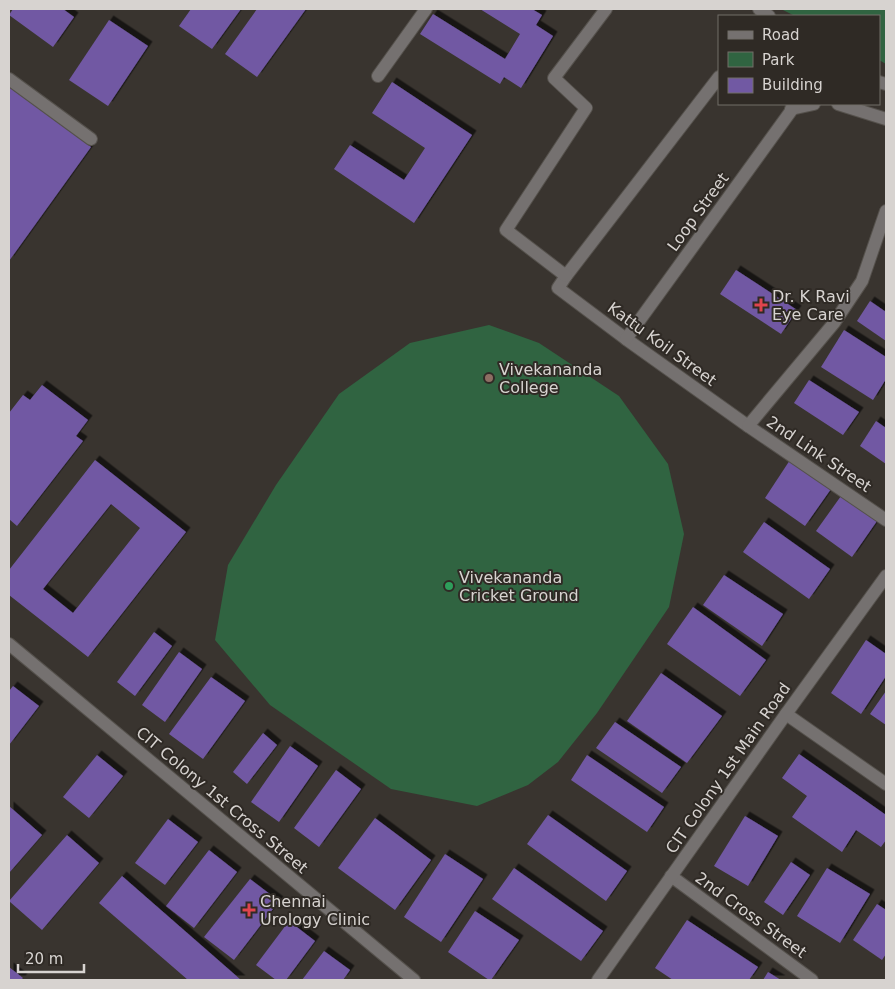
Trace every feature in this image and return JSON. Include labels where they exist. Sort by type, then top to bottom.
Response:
[{"type":"street","points":[[378,76],[426,9]]},
{"type":"street","points":[[606,9],[554,78],[586,108],[506,230],[566,276],[718,79]]},
{"type":"street","points":[[9,79],[91,140]]},
{"type":"street","points":[[841,105],[886,119]]},
{"type":"street","name":"Loop Street","points":[[626,339],[794,106]]},
{"type":"street","name":"2nd Link Street","points":[[886,212],[862,281],[834,323],[748,426],[886,520]]},
{"type":"street","name":"Kattu Koil Street","points":[[566,276],[558,288],[748,426]]},
{"type":"street","name":"CIT Colony 1st Main Road","points":[[598,980],[886,576]]},
{"type":"street","name":"CIT Colony 1st Cross Street","points":[[9,644],[414,980]]},
{"type":"street","points":[[786,714],[886,784]]},
{"type":"street","name":"2nd Cross Street","points":[[671,876],[812,980]]},
{"type":"green space","points":[[781,9],[886,9],[886,64],[880,61],[880,15],[793,15]]},
{"type":"green space","name":"Vivekananda Cricket Ground","points":[[489,325],[539,343],[619,396],[668,464],[684,534],[669,607],[597,713],[558,762],[528,785],[477,806],[391,789],[270,705],[215,640],[228,565],[276,485],[339,394],[410,343]]},
{"type":"building","points":[[13,9],[63,9],[74,17],[53,47],[9,15]]},
{"type":"building","points":[[191,9],[241,9],[212,49],[179,26]]},
{"type":"building","points":[[257,9],[306,9],[257,77],[225,54]]},
{"type":"building","points":[[480,9],[532,9],[542,15],[536,25],[553,36],[521,88],[504,77],[500,84],[420,34],[433,14],[505,59],[520,34]]},
{"type":"building","points":[[109,20],[148,46],[108,106],[69,80]]},
{"type":"building","points":[[392,82],[472,135],[414,223],[334,169],[350,145],[404,180],[425,148],[372,113]]},
{"type":"building","points":[[9,87],[91,147],[9,261]]},
{"type":"building","points":[[736,270],[797,310],[781,334],[720,294]]},
{"type":"building","points":[[870,301],[886,312],[886,341],[857,321]]},
{"type":"building","points":[[844,330],[886,357],[886,379],[873,400],[821,367]]},
{"type":"building","points":[[809,380],[859,412],[843,435],[794,403]]},
{"type":"building","points":[[42,385],[88,420],[76,436],[83,441],[17,526],[9,519],[9,413],[23,395],[30,400]]},
{"type":"building","points":[[876,421],[886,428],[886,464],[860,446]]},
{"type":"building","points":[[95,460],[186,532],[88,657],[9,595],[9,570]],"holes":[[[111,504],[140,528],[73,613],[43,589]]]},
{"type":"building","points":[[790,460],[831,489],[805,526],[765,498]]},
{"type":"building","points":[[841,496],[877,521],[852,557],[816,531]]},
{"type":"building","points":[[764,522],[830,569],[809,599],[743,552]]},
{"type":"building","points":[[724,575],[783,614],[762,646],[703,605]]},
{"type":"building","points":[[693,607],[766,660],[740,696],[667,644]]},
{"type":"building","points":[[154,632],[172,646],[135,696],[117,682]]},
{"type":"building","points":[[866,640],[886,654],[886,676],[861,714],[831,693]]},
{"type":"building","points":[[179,652],[202,669],[165,722],[142,705]]},
{"type":"building","points":[[661,673],[722,716],[687,763],[627,721]]},
{"type":"building","points":[[211,677],[245,701],[203,759],[169,734]]},
{"type":"building","points":[[13,686],[39,706],[9,745],[9,691]]},
{"type":"building","points":[[886,691],[886,725],[870,714]]},
{"type":"building","points":[[615,722],[681,767],[662,793],[596,748]]},
{"type":"building","points":[[263,733],[277,745],[247,784],[233,772]]},
{"type":"building","points":[[290,746],[318,766],[279,822],[251,802]]},
{"type":"building","points":[[799,754],[886,815],[886,840],[881,847],[856,830],[842,852],[792,817],[807,796],[782,778]]},
{"type":"building","points":[[97,755],[123,776],[89,818],[63,797]]},
{"type":"building","points":[[587,755],[664,807],[647,832],[571,780]]},
{"type":"building","points":[[336,770],[361,789],[319,847],[294,828]]},
{"type":"building","points":[[9,806],[42,835],[9,873]]},
{"type":"building","points":[[548,815],[627,871],[606,901],[527,844]]},
{"type":"building","points":[[745,816],[778,836],[748,886],[714,866]]},
{"type":"building","points":[[375,818],[431,860],[395,910],[338,868]]},
{"type":"building","points":[[168,819],[198,842],[165,885],[135,863]]},
{"type":"building","points":[[67,835],[99,863],[42,930],[9,901]]},
{"type":"building","points":[[209,850],[237,872],[194,928],[166,906]]},
{"type":"building","points":[[445,854],[483,879],[441,942],[404,917]]},
{"type":"building","points":[[791,862],[810,875],[783,915],[764,902]]},
{"type":"building","points":[[514,868],[603,931],[581,961],[492,899]]},
{"type":"building","points":[[827,868],[870,894],[840,943],[797,916]]},
{"type":"building","points":[[122,876],[241,980],[188,980],[99,903]]},
{"type":"building","points":[[250,879],[279,901],[234,960],[204,937]]},
{"type":"building","points":[[877,904],[886,910],[886,954],[882,960],[853,940]]},
{"type":"building","points":[[475,911],[519,940],[491,980],[448,952]]},
{"type":"building","points":[[687,920],[758,967],[749,980],[673,980],[655,968]]},
{"type":"building","points":[[289,921],[315,941],[286,980],[276,980],[256,965]]},
{"type":"building","points":[[324,951],[350,970],[343,980],[302,980]]},
{"type":"building","points":[[9,967],[23,978],[21,980],[9,980]]},
{"type":"building","points":[[768,972],[781,980],[763,980]]},
{"type":"place","name":"Dr. K Ravi Eye Care","points":[[761,305]]},
{"type":"place","name":"Vivekananda College","points":[[489,378]]},
{"type":"place","name":"Vivekananda Cricket Ground","points":[[449,586]]},
{"type":"place","name":"Chennai Urology Clinic","points":[[249,910]]}]
